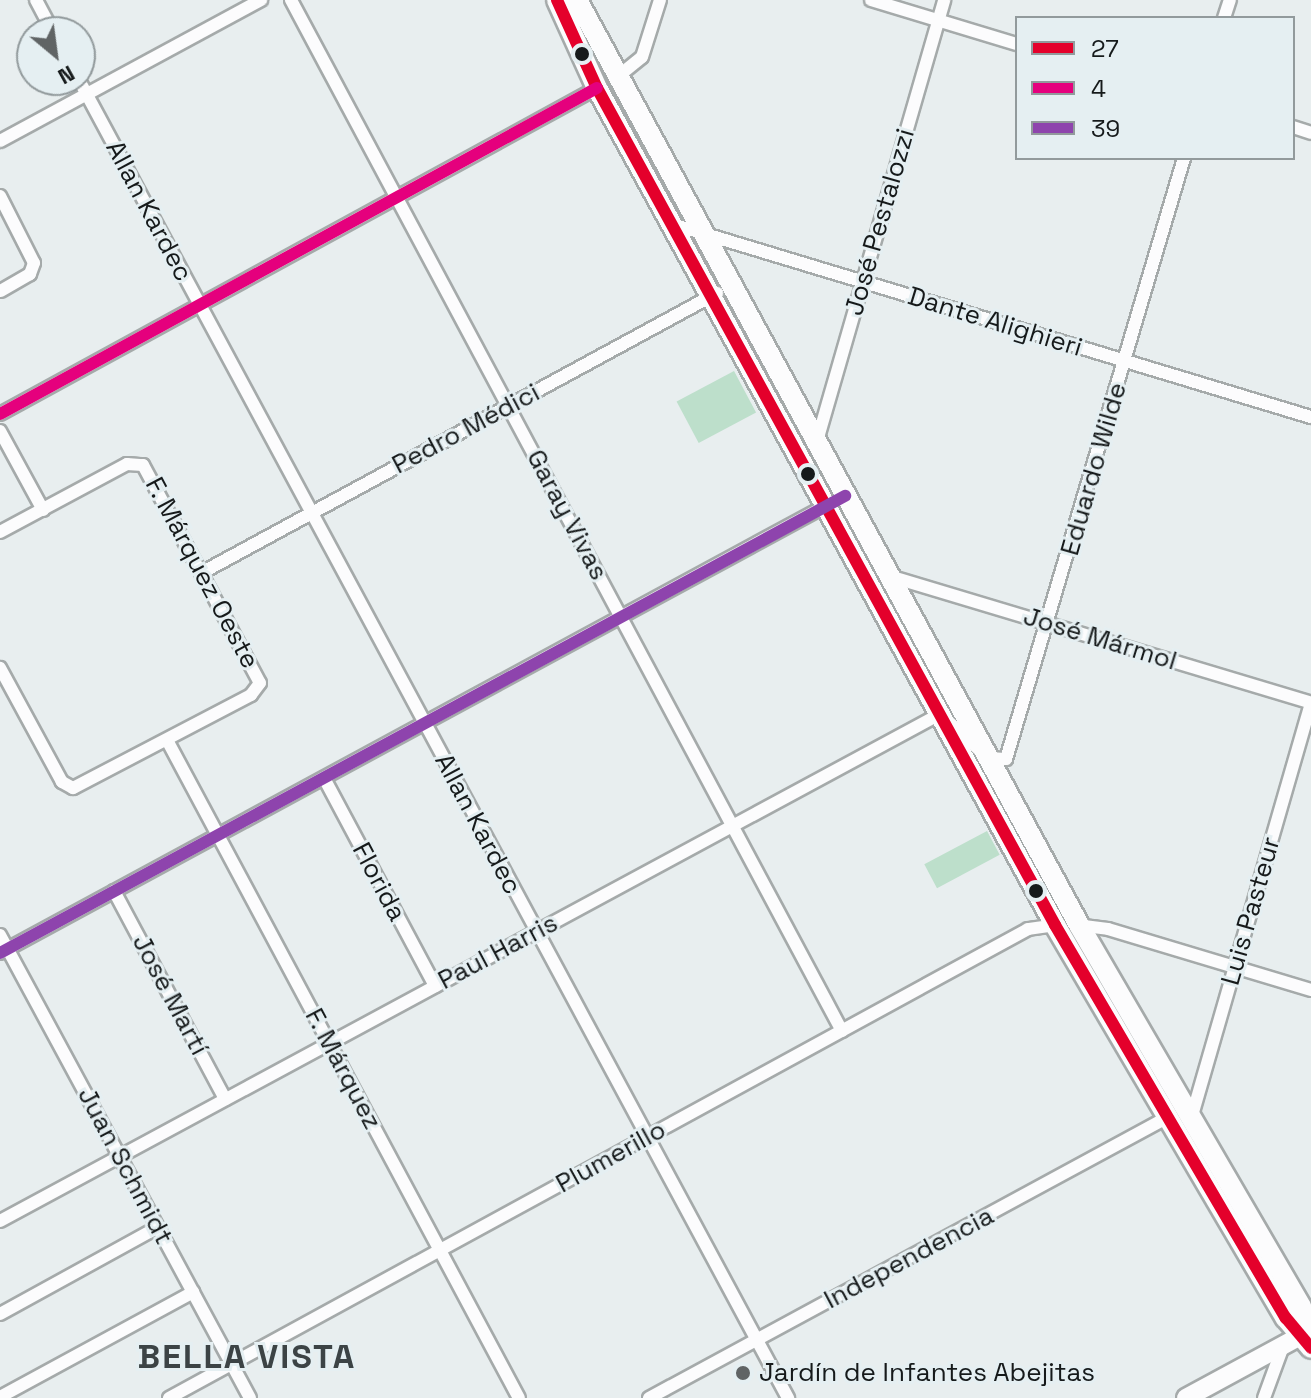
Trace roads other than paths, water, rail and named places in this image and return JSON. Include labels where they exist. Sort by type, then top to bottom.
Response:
[{"type":"main road","points":[[557,0],[597,88],[1055,925],[1286,1318],[1309,1338]]},
{"type":"main road","points":[[577,0],[701,233],[719,248],[730,286],[1079,925],[1301,1307],[1309,1338]]},
{"type":"main road","points":[[1186,1398],[1283,1346],[1309,1338]]},
{"type":"street","points":[[96,89],[261,0]]},
{"type":"street","name":"Garay Vivas","points":[[291,0],[842,1031]]},
{"type":"street","points":[[616,78],[642,57],[660,0]]},
{"type":"street","points":[[871,0],[1015,43]]},
{"type":"street","name":"José Pestalozzi","points":[[816,444],[944,0]]},
{"type":"street","points":[[0,414],[597,88]]},
{"type":"street","points":[[0,141],[83,96]]},
{"type":"street","name":"Allan Kardec","points":[[88,96],[788,1398]]},
{"type":"street","name":"Eduardo Wilde","points":[[988,758],[999,762],[1011,753],[1183,160]]},
{"type":"street","points":[[0,196],[34,268],[0,291]]},
{"type":"street","points":[[672,224],[701,233]]},
{"type":"street","name":"Dante Alighieri","points":[[719,248],[863,282],[1311,417]]},
{"type":"street","name":"Pedro Médici","points":[[203,572],[730,286]]},
{"type":"street","points":[[0,431],[43,510],[0,532]]},
{"type":"street","name":"F. Márquez Oeste","points":[[43,510],[139,463],[203,572],[259,676],[259,686],[251,695],[167,740]]},
{"type":"street","points":[[4,951],[845,496]]},
{"type":"street","name":"José Mármol","points":[[888,575],[1311,704]]},
{"type":"street","points":[[2,676],[62,782],[70,788],[167,740]]},
{"type":"street","name":"Luis Pasteur","points":[[1191,1119],[1311,704]]},
{"type":"street","points":[[940,714],[988,758]]},
{"type":"street","name":"Paul Harris","points":[[0,1221],[940,714]]},
{"type":"street","name":"F. Márquez","points":[[167,740],[519,1398]]},
{"type":"street","name":"Florida","points":[[324,778],[435,986]]},
{"type":"street","name":"José Martí","points":[[114,891],[225,1099]]},
{"type":"street","name":"Plumerillo","points":[[169,1398],[1028,929],[1079,925],[1108,929],[1311,990]]},
{"type":"street","name":"Juan Schmidt","points":[[0,935],[4,951],[250,1398]]},
{"type":"street","name":"Independencia","points":[[649,1398],[1168,1117]]},
{"type":"street","points":[[0,1314],[158,1227]]},
{"type":"street","points":[[0,1397],[193,1292]]},
{"type":"street","points":[[1264,1398],[1283,1346]]},
{"type":"place","name":"Jardín de Infantes Abejitas","points":[[743,1373]]},
{"type":"district","name":"BELLA VISTA","points":[[247,1357]]}]
